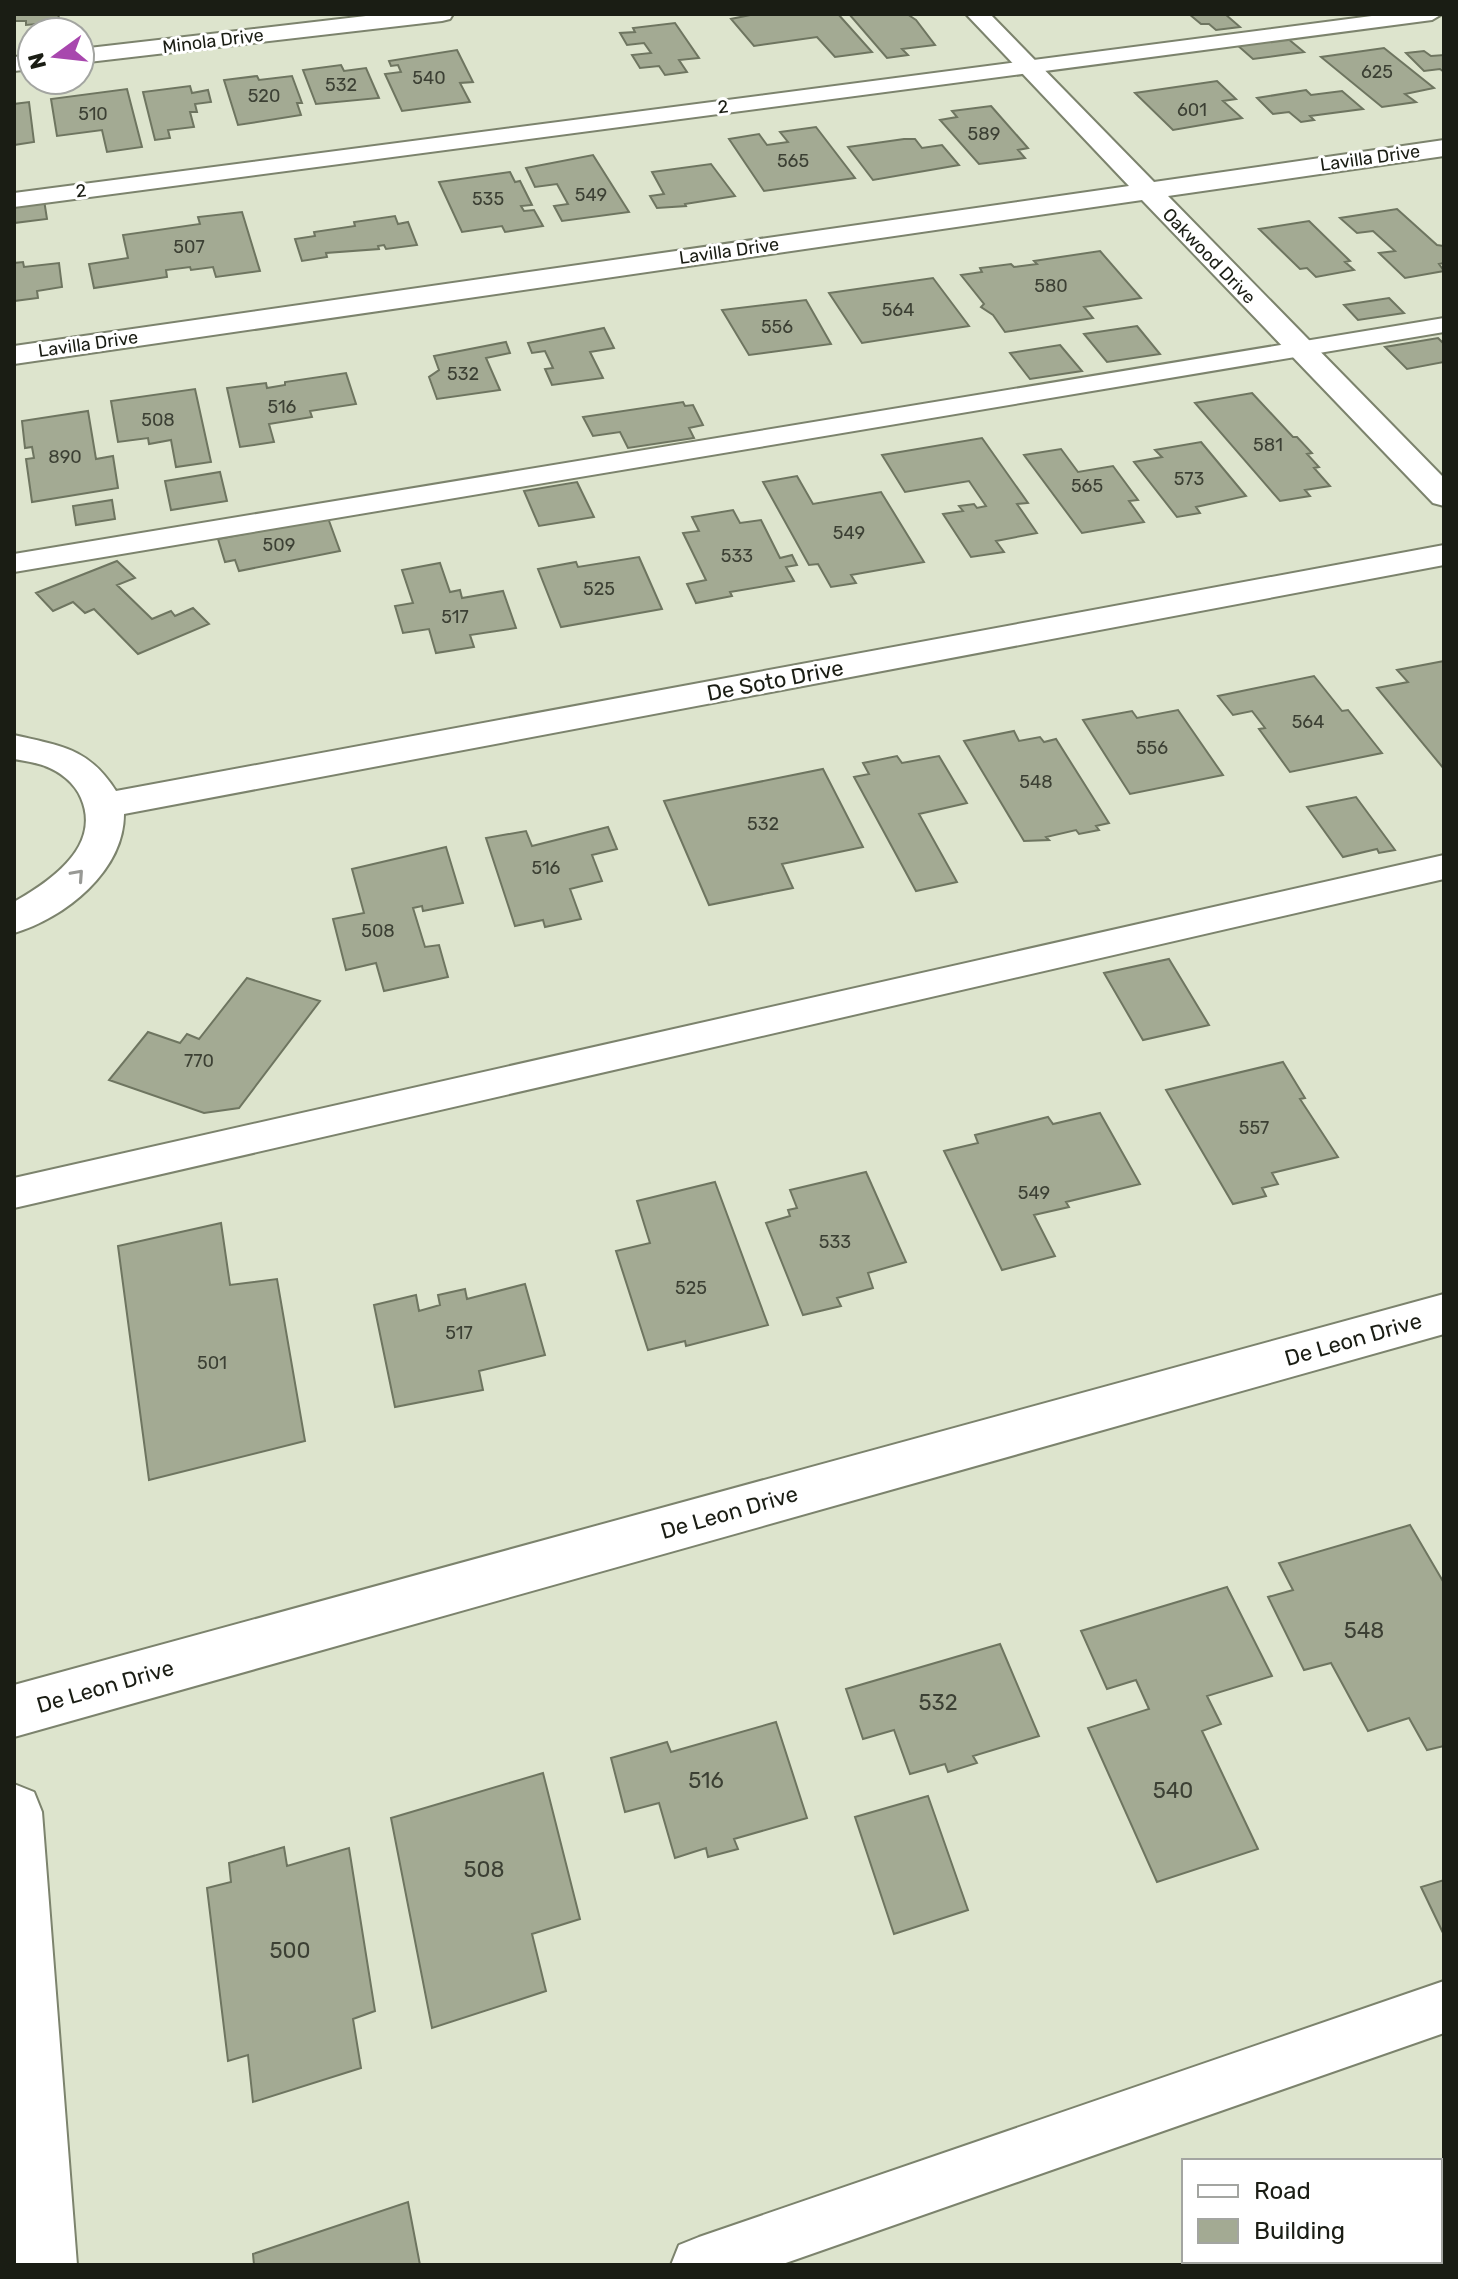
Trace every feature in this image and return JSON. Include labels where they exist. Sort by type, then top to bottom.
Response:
[{"type":"street","name":"Minola Drive","points":[[96,54],[442,14]]},
{"type":"street","name":"Oakwood Drive","points":[[977,14],[1444,496]]},
{"type":"street","name":"Lavilla Drive","points":[[14,355],[1444,148]]},
{"type":"street","name":"De Soto Drive","points":[[106,805],[1444,555]]},
{"type":"street","points":[[14,747],[62,759],[87,775],[106,805],[104,837],[93,859],[68,886],[14,919]]},
{"type":"street","name":"De Leon Drive","points":[[14,1711],[1444,1314]]},
{"type":"street","points":[[14,1812],[44,2265]]},
{"type":"lane","name":"2","points":[[14,200],[1432,14]]},
{"type":"lane","points":[[14,563],[1444,325]]},
{"type":"lane","points":[[14,1193],[1444,867]]},
{"type":"lane","points":[[699,2265],[1444,2007]]},
{"type":"building","points":[[14,14],[58,16],[16,16],[14,21]]},
{"type":"building","points":[[755,14],[838,14],[872,52],[835,57],[817,37],[754,46],[731,19]]},
{"type":"building","points":[[849,14],[907,14],[916,20],[935,45],[902,49],[908,55],[887,58]]},
{"type":"building","points":[[1189,14],[1225,14],[1240,27],[1216,30],[1209,24],[1201,24]]},
{"type":"building","points":[[675,23],[699,58],[679,60],[687,72],[665,75],[659,66],[640,68],[632,55],[651,53],[644,43],[627,45],[620,33],[635,32],[633,28]]},
{"type":"building","points":[[1287,38],[1304,52],[1253,59],[1236,44]]},
{"type":"building","points":[[1384,48],[1434,88],[1405,94],[1416,102],[1382,107],[1321,57]]},
{"type":"building","points":[[457,50],[473,82],[460,83],[470,102],[402,111],[385,74],[401,72],[398,65],[391,66],[389,61]]},
{"type":"building","points":[[1424,51],[1431,56],[1444,55],[1444,72],[1440,69],[1424,71],[1406,53]]},
{"type":"building","points":[[341,65],[344,71],[366,68],[379,98],[316,104],[303,70]]},
{"type":"building","points":[[257,76],[259,80],[292,76],[302,103],[297,103],[301,115],[238,125],[224,80]]},
{"type":"building","points":[[1217,81],[1236,99],[1223,101],[1242,118],[1173,130],[1135,93]]},
{"type":"building","points":[[190,86],[192,93],[208,90],[211,102],[195,104],[197,112],[190,112],[194,127],[168,130],[170,138],[155,140],[143,92]]},
{"type":"building","points":[[127,89],[142,147],[107,152],[102,130],[57,136],[51,99],[96,96],[96,93]]},
{"type":"building","points":[[1306,90],[1311,95],[1342,91],[1363,109],[1310,116],[1314,120],[1301,122],[1289,112],[1273,114],[1257,98]]},
{"type":"building","points":[[29,102],[34,142],[14,145],[14,104]]},
{"type":"building","points":[[991,106],[1028,148],[1018,150],[1025,158],[979,164],[940,120],[957,117],[952,111]]},
{"type":"building","points":[[816,127],[855,178],[764,191],[729,139],[759,134],[767,145],[788,142],[780,132]]},
{"type":"building","points":[[915,139],[922,148],[942,145],[959,165],[873,180],[848,147]]},
{"type":"building","points":[[593,155],[629,212],[562,221],[554,206],[568,204],[557,184],[535,187],[526,168]]},
{"type":"building","points":[[711,164],[735,196],[686,206],[657,208],[650,196],[664,194],[652,172]]},
{"type":"building","points":[[510,172],[515,182],[520,181],[532,205],[521,206],[524,211],[534,210],[543,226],[505,232],[502,226],[462,232],[439,182]]},
{"type":"building","points":[[44,200],[47,219],[14,223],[14,204]]},
{"type":"building","points":[[1397,209],[1437,245],[1444,246],[1444,263],[1439,264],[1444,271],[1405,278],[1379,253],[1395,251],[1373,231],[1357,233],[1340,218]]},
{"type":"building","points":[[242,212],[260,271],[216,277],[213,267],[191,270],[190,267],[166,270],[167,277],[94,288],[89,264],[128,258],[123,235],[200,224],[198,217]]},
{"type":"building","points":[[395,216],[398,224],[408,222],[417,245],[386,249],[384,245],[378,246],[379,249],[326,253],[327,257],[302,261],[295,239],[315,236],[314,232],[355,226],[354,222]]},
{"type":"building","points":[[1309,221],[1350,261],[1345,262],[1354,270],[1316,277],[1307,268],[1300,269],[1259,229]]},
{"type":"building","points":[[1100,251],[1141,298],[1084,307],[1093,318],[1005,332],[993,315],[981,307],[984,304],[961,275],[982,272],[980,268],[1037,264],[1034,261]]},
{"type":"building","points":[[23,262],[24,267],[59,263],[62,287],[37,291],[38,298],[14,301],[14,263]]},
{"type":"building","points":[[933,278],[969,326],[862,343],[829,293]]},
{"type":"building","points":[[1389,298],[1404,313],[1358,320],[1344,305]]},
{"type":"building","points":[[806,300],[831,344],[749,355],[722,310]]},
{"type":"building","points":[[1137,326],[1160,354],[1107,362],[1084,334]]},
{"type":"building","points":[[604,328],[614,348],[590,352],[603,378],[552,385],[545,369],[553,368],[545,351],[532,353],[528,343]]},
{"type":"building","points":[[1438,338],[1444,344],[1444,362],[1407,369],[1385,347]]},
{"type":"building","points":[[506,342],[510,353],[486,358],[500,390],[437,399],[429,377],[439,370],[434,356]]},
{"type":"building","points":[[1060,345],[1082,371],[1030,379],[1010,353]]},
{"type":"building","points":[[346,373],[356,404],[310,411],[312,417],[269,424],[274,442],[240,447],[227,388],[266,383],[267,388],[285,385],[285,382]]},
{"type":"building","points":[[195,389],[211,462],[176,467],[171,440],[149,444],[148,438],[118,442],[111,401]]},
{"type":"building","points":[[1252,393],[1312,453],[1307,454],[1319,467],[1314,468],[1330,486],[1305,490],[1310,496],[1280,501],[1195,403]]},
{"type":"building","points":[[683,402],[685,406],[693,405],[703,425],[689,428],[694,438],[628,448],[620,432],[593,436],[583,417]]},
{"type":"building","points":[[88,411],[96,459],[113,456],[118,488],[32,502],[26,459],[34,458],[32,447],[25,448],[22,421]]},
{"type":"building","points":[[982,438],[1028,503],[1017,504],[1037,533],[996,541],[1004,552],[971,557],[943,514],[963,511],[959,506],[986,506],[969,481],[905,492],[882,455]]},
{"type":"building","points":[[1201,442],[1246,496],[1196,507],[1200,513],[1177,517],[1134,462],[1162,457],[1155,450]]},
{"type":"building","points":[[1061,449],[1078,472],[1113,466],[1138,500],[1129,501],[1144,522],[1082,533],[1024,455]]},
{"type":"building","points":[[220,472],[227,501],[171,510],[165,481]]},
{"type":"building","points":[[797,476],[813,504],[881,492],[924,562],[851,575],[856,583],[831,587],[818,564],[809,565],[763,482]]},
{"type":"building","points":[[577,482],[594,517],[539,526],[524,491]]},
{"type":"building","points":[[112,500],[115,519],[76,525],[73,506]]},
{"type":"building","points":[[733,510],[740,523],[761,520],[780,558],[792,555],[797,565],[786,567],[794,581],[730,592],[732,596],[696,603],[687,584],[706,580],[683,533],[699,531],[692,517]]},
{"type":"building","points":[[328,518],[340,551],[239,571],[235,560],[225,562],[218,539]]},
{"type":"building","points":[[639,557],[662,609],[561,627],[538,569],[576,562],[578,567]]},
{"type":"building","points":[[117,561],[135,578],[117,585],[152,619],[171,611],[175,616],[193,608],[209,624],[138,654],[94,609],[85,613],[73,602],[53,611],[36,593]]},
{"type":"building","points":[[440,563],[450,592],[460,590],[462,598],[503,591],[516,628],[470,635],[474,647],[436,653],[429,629],[403,633],[395,606],[413,603],[402,570]]},
{"type":"building","points":[[1444,661],[1444,769],[1377,688],[1408,682],[1397,670]]},
{"type":"building","points":[[1314,676],[1342,711],[1348,710],[1382,753],[1290,772],[1259,729],[1265,728],[1252,711],[1233,715],[1218,696]]},
{"type":"building","points":[[1178,710],[1223,775],[1130,794],[1083,720],[1132,711],[1137,718]]},
{"type":"building","points":[[1014,731],[1019,741],[1040,737],[1044,742],[1056,739],[1109,823],[1096,826],[1099,830],[1079,834],[1076,830],[1046,837],[1049,840],[1024,841],[964,741]]},
{"type":"building","points":[[897,756],[902,763],[939,756],[967,803],[919,814],[957,882],[916,891],[854,777],[869,774],[863,763]]},
{"type":"building","points":[[823,769],[863,847],[782,864],[793,888],[709,905],[664,801]]},
{"type":"building","points":[[1356,797],[1395,850],[1379,853],[1377,849],[1343,857],[1307,807]]},
{"type":"building","points":[[608,827],[617,849],[592,855],[602,881],[570,889],[581,919],[545,927],[543,920],[515,926],[486,838],[526,831],[532,846]]},
{"type":"building","points":[[446,847],[463,903],[423,911],[422,906],[413,908],[425,947],[439,945],[448,977],[384,991],[376,963],[346,970],[333,919],[364,913],[352,869]]},
{"type":"building","points":[[1169,959],[1209,1025],[1143,1040],[1104,973]]},
{"type":"building","points":[[247,978],[320,1001],[239,1108],[204,1113],[109,1080],[148,1032],[180,1043],[187,1034],[199,1039]]},
{"type":"building","points":[[1283,1062],[1305,1098],[1300,1099],[1338,1157],[1272,1173],[1278,1184],[1262,1188],[1266,1196],[1233,1204],[1166,1090]]},
{"type":"building","points":[[1100,1113],[1140,1184],[1066,1202],[1069,1207],[1034,1215],[1055,1256],[1002,1270],[944,1151],[978,1143],[975,1135],[1048,1117],[1053,1124]]},
{"type":"building","points":[[866,1172],[906,1262],[868,1273],[873,1288],[837,1298],[841,1306],[803,1315],[766,1223],[790,1216],[788,1210],[797,1208],[790,1190]]},
{"type":"building","points":[[715,1182],[768,1325],[686,1346],[685,1341],[648,1350],[616,1251],[650,1243],[637,1201]]},
{"type":"building","points":[[221,1223],[230,1285],[277,1279],[305,1441],[149,1480],[118,1246]]},
{"type":"building","points":[[525,1284],[545,1355],[479,1371],[483,1390],[395,1407],[374,1305],[416,1295],[419,1311],[440,1305],[438,1295],[465,1289],[467,1299]]},
{"type":"building","points":[[1410,1525],[1444,1583],[1444,1746],[1427,1750],[1409,1718],[1368,1731],[1331,1663],[1304,1670],[1268,1597],[1293,1590],[1279,1563]]},
{"type":"building","points":[[1227,1587],[1272,1676],[1207,1696],[1221,1724],[1202,1731],[1258,1849],[1157,1882],[1088,1728],[1149,1709],[1136,1680],[1107,1689],[1081,1631]]},
{"type":"building","points":[[1000,1644],[1039,1736],[973,1756],[977,1763],[948,1772],[945,1764],[910,1774],[894,1730],[863,1739],[846,1689]]},
{"type":"building","points":[[776,1722],[807,1818],[734,1839],[738,1849],[708,1857],[706,1848],[675,1858],[659,1803],[625,1812],[611,1758],[667,1742],[671,1752]]},
{"type":"building","points":[[543,1773],[580,1919],[532,1934],[546,1991],[432,2028],[391,1818]]},
{"type":"building","points":[[928,1796],[968,1910],[894,1934],[855,1817]]},
{"type":"building","points":[[284,1847],[287,1866],[349,1848],[375,2011],[353,2019],[361,2068],[253,2102],[248,2055],[228,2061],[207,1888],[231,1882],[229,1863]]},
{"type":"building","points":[[1444,1880],[1444,1935],[1421,1887]]},
{"type":"building","points":[[408,2202],[420,2265],[254,2265],[253,2254]]}]
